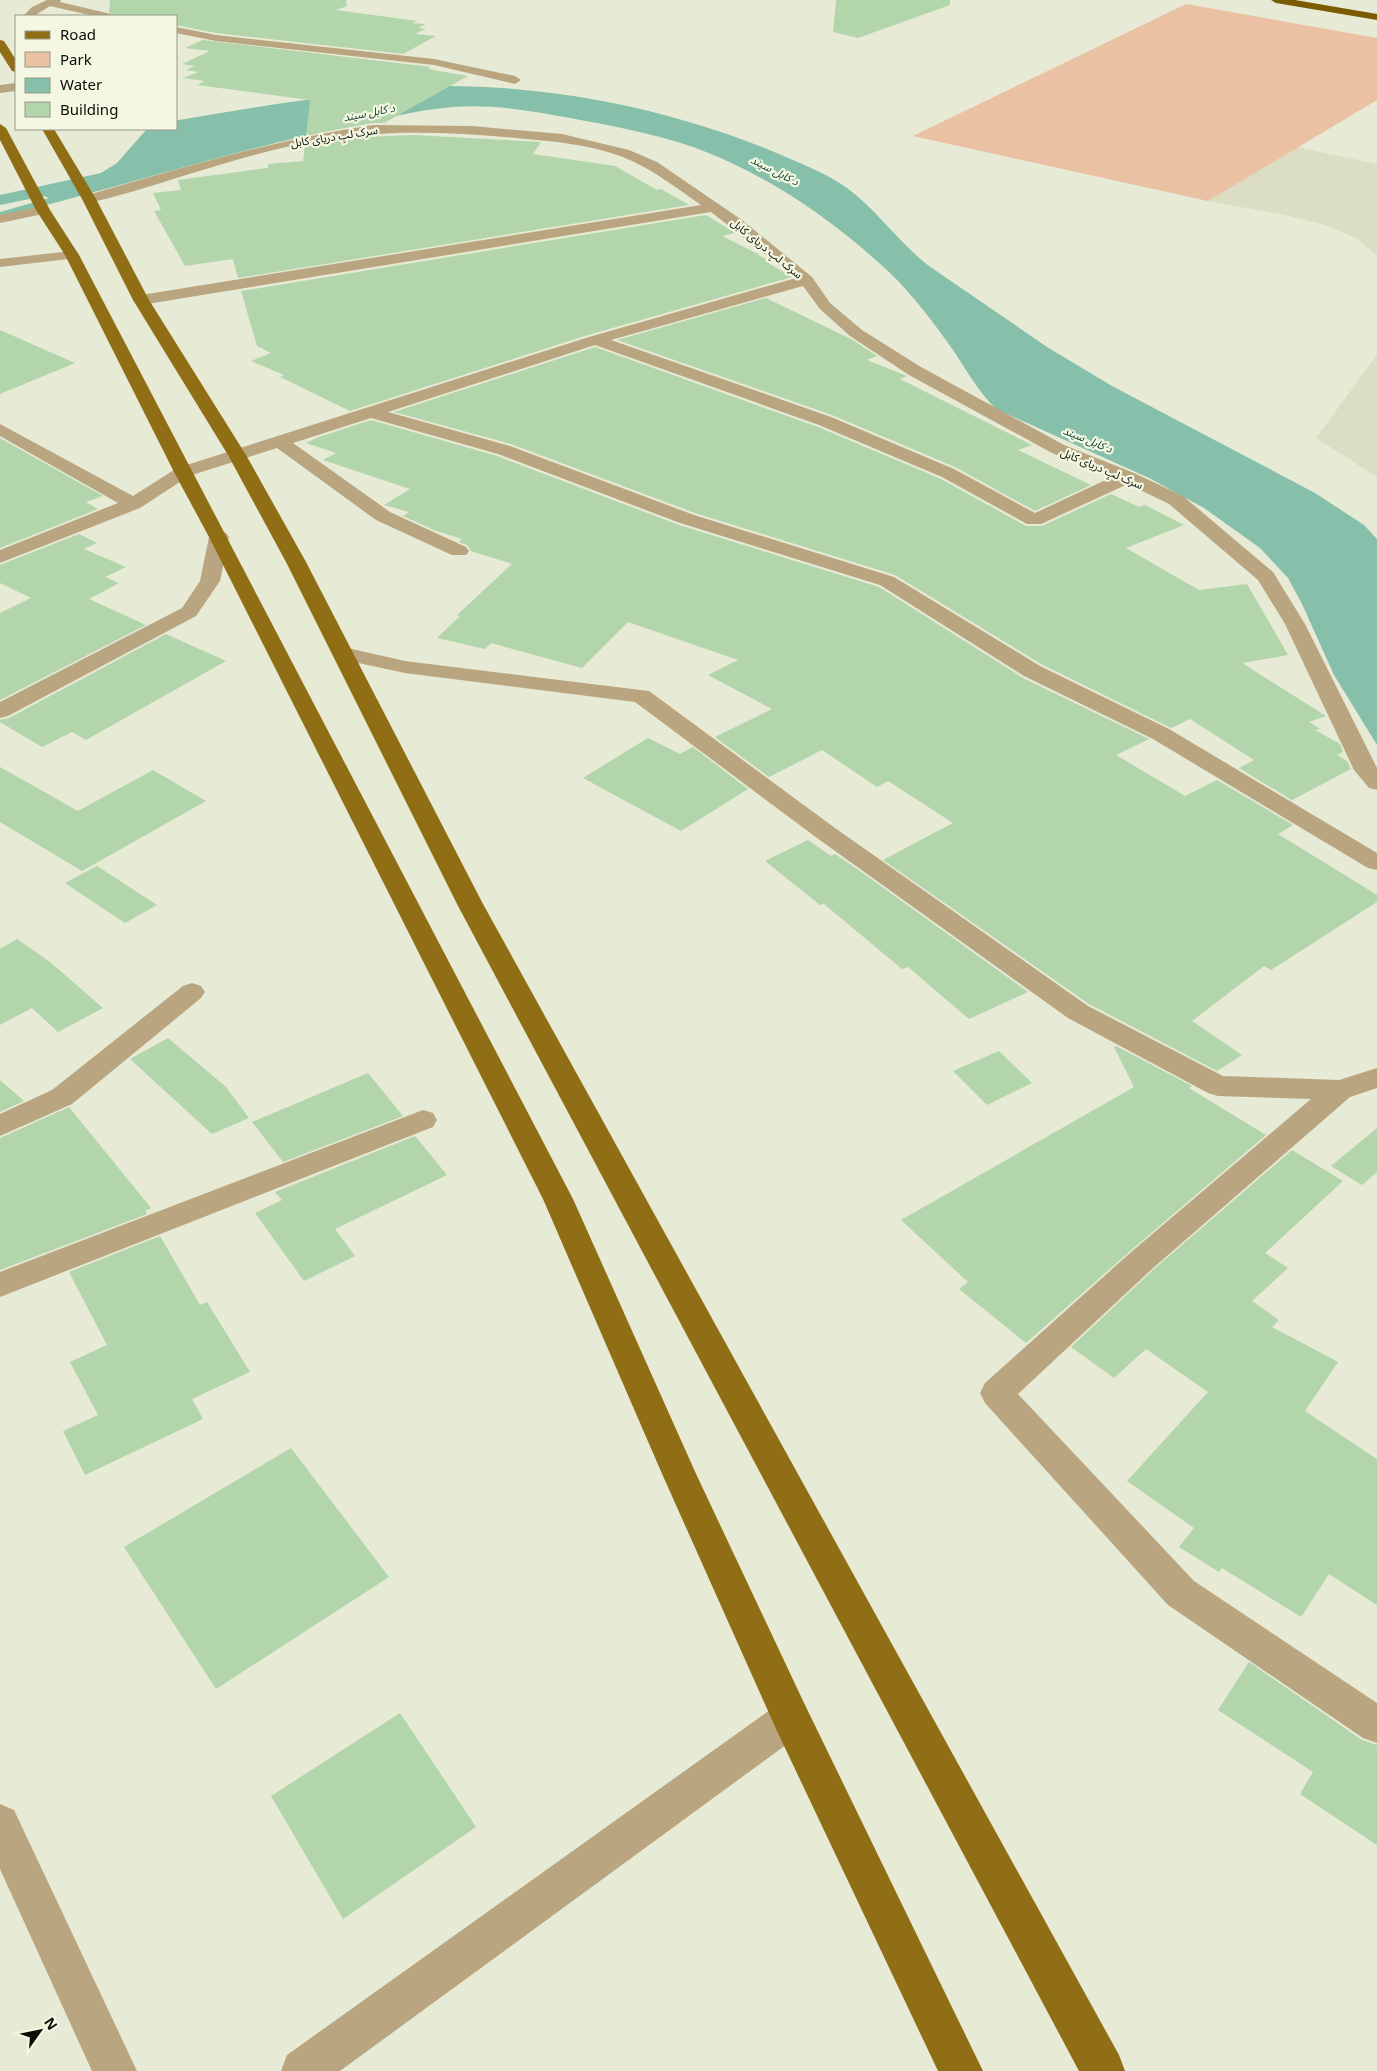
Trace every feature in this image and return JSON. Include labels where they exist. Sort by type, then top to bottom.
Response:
[{"type":"highway","points":[[1276,0],[1377,17]]},
{"type":"highway","points":[[1318,0],[1377,10]]},
{"type":"main road","points":[[0,43],[15,67]]},
{"type":"main road","points":[[0,128],[42,209],[72,255],[183,472],[219,537],[558,1199],[676,1467],[791,1718],[961,2071]]},
{"type":"main road","points":[[48,130],[88,198],[141,300],[237,455],[343,653],[470,904],[1103,2071]]},
{"type":"street","points":[[25,14],[52,2],[104,15]]},
{"type":"street","points":[[178,30],[216,38],[434,62],[515,80]]},
{"type":"street","points":[[0,89],[15,87]]},
{"type":"street","name":"سرک لبِ دریای کابل","points":[[88,198],[241,155],[311,138],[373,129],[538,135],[594,145],[624,153],[652,165],[737,223],[806,280],[825,306],[856,333],[915,371],[1058,449],[1128,477],[1176,500],[1266,576],[1295,624],[1366,770],[1377,783]]},
{"type":"street","points":[[141,300],[386,262],[714,207]]},
{"type":"street","points":[[0,219],[42,209]]},
{"type":"street","points":[[0,262],[72,255]]},
{"type":"street","points":[[0,557],[133,504],[183,472],[595,340],[806,280]]},
{"type":"street","points":[[595,340],[825,421],[948,473],[1034,520],[1128,477]]},
{"type":"street","points":[[370,412],[504,450],[687,519],[887,581],[1032,671],[1161,734],[1377,863]]},
{"type":"street","points":[[0,429],[133,504]]},
{"type":"street","points":[[280,442],[383,516],[459,551]]},
{"type":"street","points":[[0,711],[190,612],[210,582],[219,537]]},
{"type":"street","points":[[343,653],[405,667],[641,696],[826,833],[1078,1012],[1218,1086],[1340,1090],[1377,1078]]},
{"type":"street","points":[[0,1126],[62,1097],[192,992]]},
{"type":"street","points":[[1340,1090],[1141,1261],[997,1393],[1181,1593],[1377,1725]]},
{"type":"street","points":[[0,1285],[423,1120]]},
{"type":"street","points":[[303,2071],[791,1718]]},
{"type":"street","points":[[0,1824],[115,2071]]},
{"type":"shaded area","points":[[1297,147],[1377,164],[1377,255],[1357,239],[1329,226],[1289,216],[1208,201]]},
{"type":"shaded area","points":[[1377,355],[1377,477],[1316,438]]},
{"type":"green space","points":[[1186,4],[1377,38],[1377,100],[1208,201],[913,136]]},
{"type":"water","name":"د کابل سيند","points":[[438,86],[481,87],[568,95],[612,103],[655,112],[739,138],[814,169],[847,188],[929,266],[1047,347],[1112,386],[1315,493],[1364,525],[1377,539],[1377,745],[1334,675],[1302,604],[1288,578],[1260,548],[1204,508],[1149,478],[996,409],[978,388],[923,309],[898,281],[868,253],[822,217],[774,185],[749,171],[696,148],[634,131],[541,113],[497,107],[438,108],[294,139],[0,217],[0,212],[49,198],[44,196],[0,205],[0,195],[101,173],[117,163],[146,130],[178,130],[179,120],[244,109],[373,92]]},
{"type":"building","points":[[110,0],[346,0],[347,6],[336,10],[417,21],[412,23],[426,24],[418,28],[425,29],[415,34],[436,36],[403,54],[216,33],[178,25],[178,15],[113,15],[109,12]]},
{"type":"building","points":[[836,0],[950,0],[950,5],[858,38],[833,32]]},
{"type":"building","points":[[203,40],[431,67],[428,69],[468,76],[384,123],[373,123],[306,135],[310,100],[197,85],[205,81],[183,78],[198,72],[186,70],[195,66],[182,64],[210,51],[185,48]]},
{"type":"building","points":[[414,135],[541,142],[533,154],[615,166],[657,190],[661,189],[689,205],[238,278],[233,259],[185,266],[154,211],[161,210],[153,193],[181,190],[178,180],[268,168],[268,164],[303,161],[305,145],[363,137]]},
{"type":"building","points":[[706,215],[735,233],[722,236],[760,255],[758,255],[768,260],[765,261],[792,277],[588,335],[350,411],[280,377],[284,375],[251,361],[271,353],[257,346],[241,291]]},
{"type":"building","points":[[766,298],[853,340],[877,356],[867,360],[907,376],[900,379],[1032,445],[1018,450],[1091,485],[1035,511],[955,467],[832,415],[617,340]]},
{"type":"building","points":[[0,330],[75,363],[0,394]]},
{"type":"building","points":[[595,347],[818,427],[941,479],[1026,526],[1042,526],[1111,494],[1139,507],[1145,505],[1184,525],[1126,548],[1199,590],[1247,584],[1288,655],[1242,663],[1326,716],[1309,722],[1320,729],[1315,730],[1340,744],[1343,752],[1337,755],[1347,761],[1351,769],[1292,800],[1239,768],[1254,760],[1190,719],[1171,728],[1041,664],[895,575],[695,513],[511,444],[394,412]]},
{"type":"building","points":[[371,420],[497,456],[679,525],[879,587],[1023,678],[1149,739],[1116,755],[1185,796],[1217,780],[1293,825],[1278,834],[1377,895],[1377,902],[1271,970],[1264,966],[1192,1021],[1242,1055],[1217,1071],[1089,1004],[883,860],[953,823],[888,781],[877,787],[822,750],[769,777],[715,737],[772,709],[708,675],[738,660],[628,622],[582,668],[491,643],[485,649],[437,638],[460,616],[457,615],[512,564],[471,551],[467,545],[459,542],[462,539],[434,530],[403,516],[409,512],[384,505],[410,489],[323,460],[336,453],[306,443]]},
{"type":"building","points":[[0,438],[103,496],[86,502],[98,509],[0,548]]},
{"type":"building","points":[[79,534],[97,543],[84,549],[126,567],[105,577],[119,583],[89,599],[146,625],[0,700],[0,613],[31,598],[0,583],[0,565]]},
{"type":"building","points":[[166,634],[226,661],[86,740],[72,732],[42,747],[0,722],[0,720],[9,718]]},
{"type":"building","points":[[648,738],[680,754],[693,747],[748,789],[681,831],[583,778]]},
{"type":"building","points":[[0,767],[78,811],[153,770],[206,801],[82,871],[0,822]]},
{"type":"building","points":[[808,840],[831,856],[835,854],[860,871],[1028,992],[969,1019],[908,967],[902,969],[824,904],[820,905],[765,861]]},
{"type":"building","points":[[97,866],[157,905],[125,923],[65,883]]},
{"type":"building","points":[[17,939],[50,962],[103,1008],[58,1032],[32,1008],[0,1025],[0,949]]},
{"type":"building","points":[[168,1038],[226,1087],[249,1118],[212,1134],[130,1059]]},
{"type":"building","points":[[1116,1046],[1192,1086],[1189,1088],[1266,1135],[1026,1343],[959,1289],[968,1282],[901,1220],[1134,1087],[1114,1047]]},
{"type":"building","points":[[999,1051],[1032,1083],[987,1105],[953,1071]]},
{"type":"building","points":[[368,1073],[403,1116],[283,1162],[252,1122]]},
{"type":"building","points":[[0,1080],[24,1101],[0,1112]]},
{"type":"building","points":[[69,1107],[151,1208],[145,1211],[147,1214],[0,1270],[0,1138]]},
{"type":"building","points":[[1377,1128],[1377,1172],[1362,1185],[1331,1166]]},
{"type":"building","points":[[415,1136],[447,1175],[335,1229],[355,1256],[304,1281],[255,1213],[282,1200],[275,1192]]},
{"type":"building","points":[[1292,1150],[1343,1181],[1265,1253],[1288,1268],[1252,1301],[1279,1320],[1272,1327],[1338,1362],[1305,1411],[1377,1459],[1377,1605],[1329,1574],[1301,1617],[1222,1568],[1219,1572],[1179,1547],[1194,1528],[1127,1481],[1208,1392],[1146,1349],[1114,1378],[1071,1347],[1153,1270]]},
{"type":"building","points":[[160,1236],[200,1305],[207,1302],[250,1372],[192,1399],[203,1419],[85,1475],[63,1431],[98,1415],[70,1362],[107,1345],[69,1272]]},
{"type":"building","points":[[291,1448],[389,1577],[216,1689],[124,1547]]},
{"type":"building","points":[[1249,1662],[1362,1740],[1377,1745],[1377,1845],[1300,1794],[1313,1772],[1218,1710]]},
{"type":"building","points":[[400,1713],[476,1827],[343,1919],[271,1796]]}]
